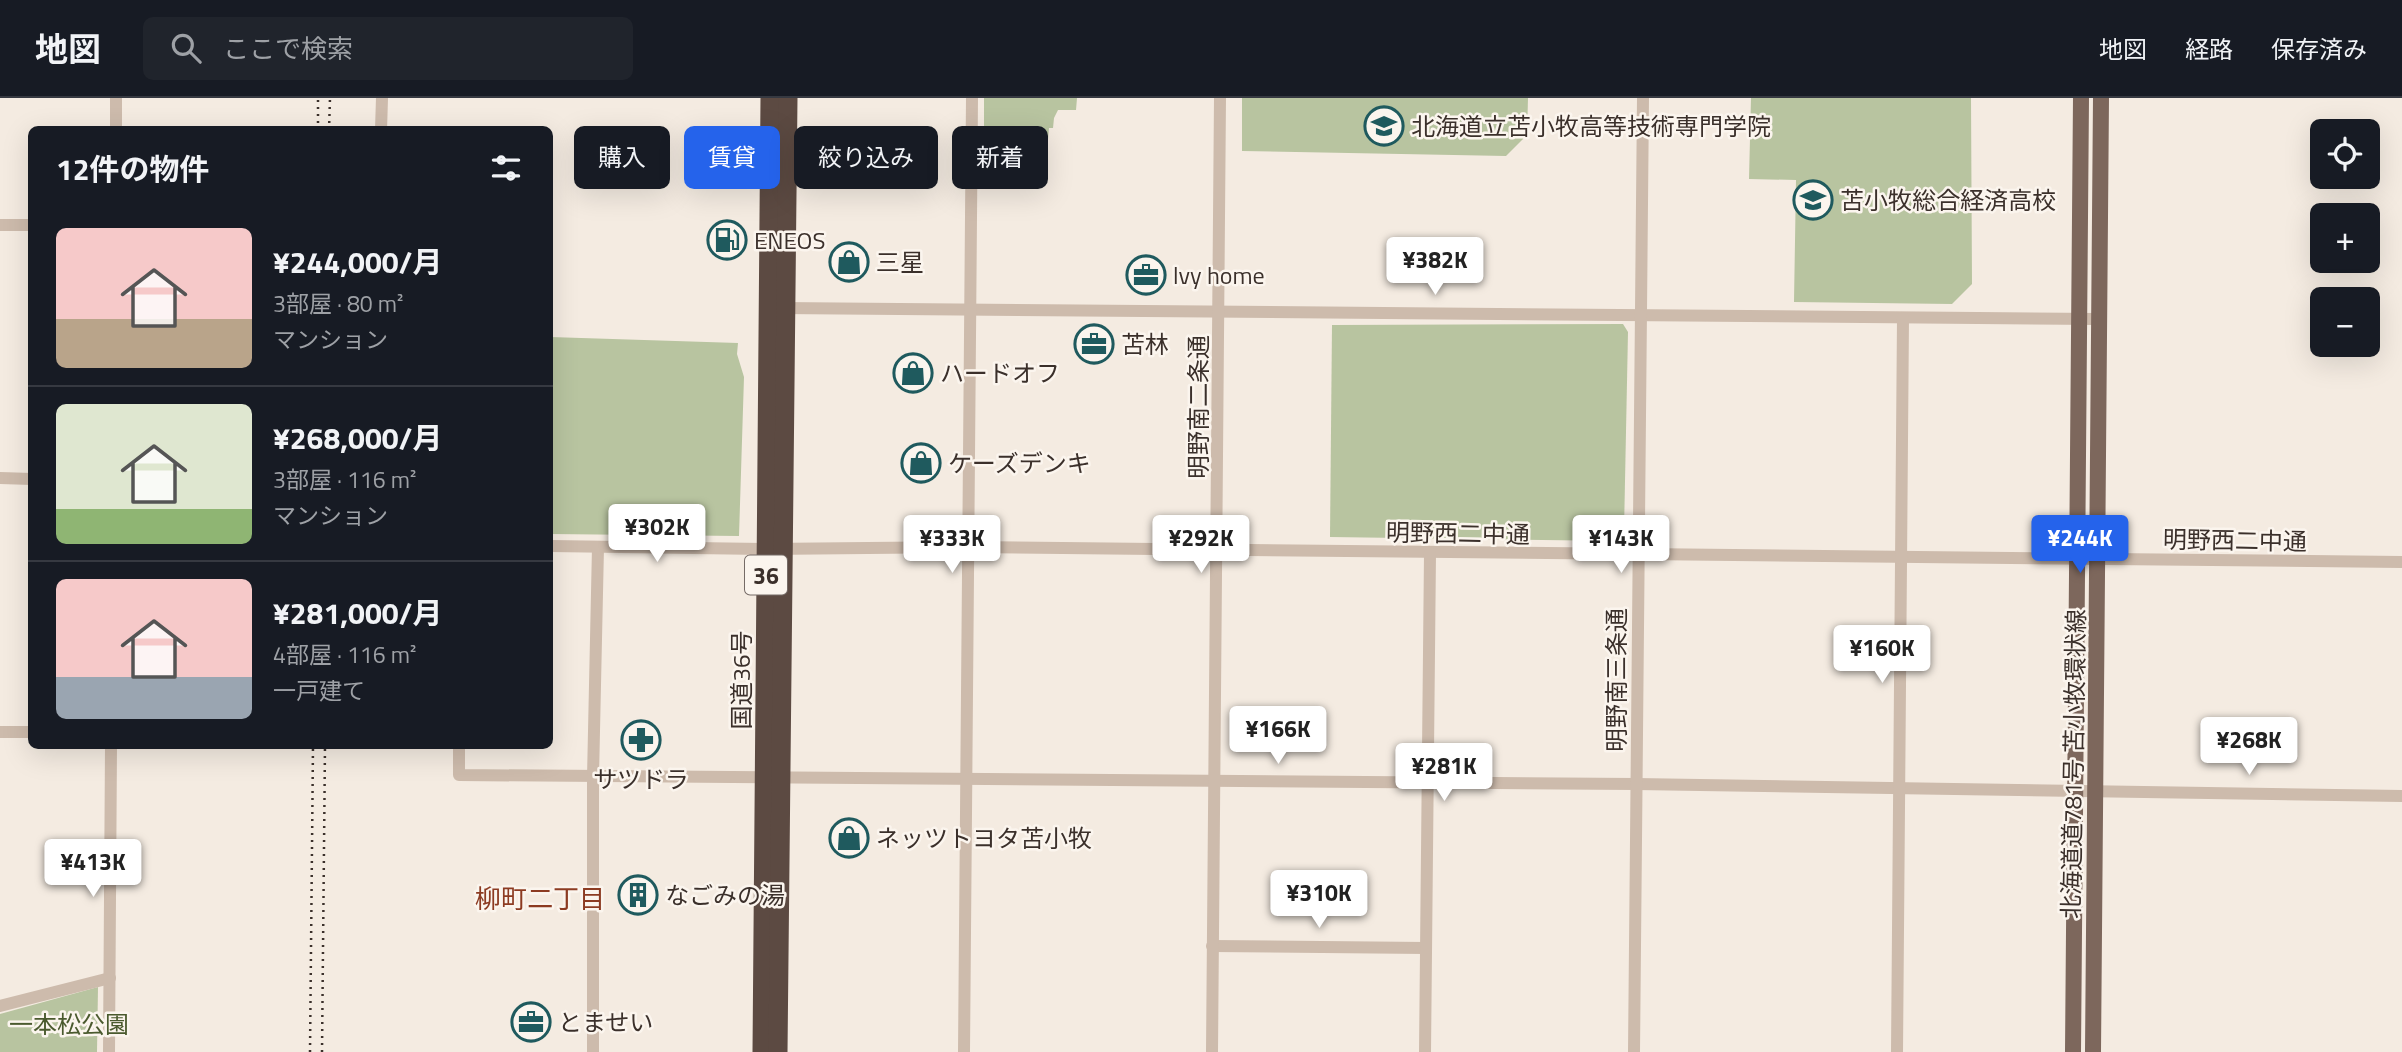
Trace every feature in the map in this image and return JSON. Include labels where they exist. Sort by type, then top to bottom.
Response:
[{"type":"highway","name":"国道36号","points":[[771,98],[778,308]]},
{"type":"highway","name":"国道36号","points":[[778,1052],[773,778],[774,549],[778,308],[788,98]]},
{"type":"highway","name":"国道36号","points":[[762,1052],[773,778]]},
{"type":"main road","name":"北海道道781号 苫小牧環状線","points":[[2073,1052],[2081,98]]},
{"type":"main road","name":"北海道道781号 苫小牧環状線","points":[[2093,1052],[2101,98]]},
{"type":"street","points":[[116,98],[116,126]]},
{"type":"street","points":[[381,126],[382,98]]},
{"type":"street","points":[[964,1052],[972,98]]},
{"type":"street","name":"明野南二条通","points":[[1212,1052],[1220,98]]},
{"type":"street","name":"明野南三条通","points":[[1634,1052],[1643,98]]},
{"type":"street","points":[[0,225],[28,225]]},
{"type":"street","points":[[778,308],[2099,319]]},
{"type":"street","points":[[1897,1052],[1903,318]]},
{"type":"street","points":[[0,478],[28,479]]},
{"type":"street","name":"明野西二中通","points":[[553,546],[774,549],[969,547],[1430,554],[2402,562]]},
{"type":"street","points":[[593,1052],[593,777],[598,547]]},
{"type":"street","points":[[1425,1052],[1430,554]]},
{"type":"street","points":[[0,732],[28,732]]},
{"type":"street","points":[[109,1052],[111,749]]},
{"type":"street","points":[[459,749],[459,775],[1636,784],[2402,796]]},
{"type":"street","points":[[1212,946],[1426,948]]},
{"type":"street","points":[[0,1006],[110,978]]},
{"type":"green space","points":[[984,98],[1077,98],[1076,110],[1058,110],[1053,128],[1049,128],[1048,140],[1048,126],[984,126]]},
{"type":"green space","name":"北海道立苫小牧高等技術専門学院","points":[[1242,98],[1528,98],[1527,135],[1506,156],[1242,151]]},
{"type":"green space","points":[[1751,98],[1971,98],[1972,284],[1952,304],[1794,302],[1796,180],[1749,179]]},
{"type":"green space","points":[[1623,324],[1628,332],[1624,531],[1617,541],[1330,537],[1332,325]]},
{"type":"green space","points":[[553,337],[738,343],[737,354],[744,377],[739,536],[553,534]]},
{"type":"green space","name":"一本松公園","points":[[98,987],[97,1052],[0,1052],[0,1014]]},
{"type":"railway","points":[[318,98],[318,126]]},
{"type":"railway","points":[[329,126],[330,98]]},
{"type":"railway","points":[[310,1052],[313,749]]},
{"type":"railway","points":[[322,1052],[325,749]]},
{"type":"place","name":"北海道立苫小牧高等技術専門学院","points":[[1384,126]]},
{"type":"place","name":"苫小牧総合経済高校","points":[[1813,200]]},
{"type":"place","name":"ENEOS","points":[[727,240]]},
{"type":"place","name":"三星","points":[[849,262]]},
{"type":"place","name":"lvy home","points":[[1146,275]]},
{"type":"place","name":"苫林","points":[[1094,344]]},
{"type":"place","name":"ハードオフ","points":[[913,373]]},
{"type":"place","name":"ケーズデンキ","points":[[921,463]]},
{"type":"place","name":"サツドラ","points":[[641,740]]},
{"type":"place","name":"ネッツトヨタ苫小牧","points":[[849,838]]},
{"type":"place","name":"なごみの湯","points":[[638,895]]},
{"type":"place","name":"とませい","points":[[531,1022]]},
{"type":"district","name":"柳町二丁目","points":[[540,898]]}]
